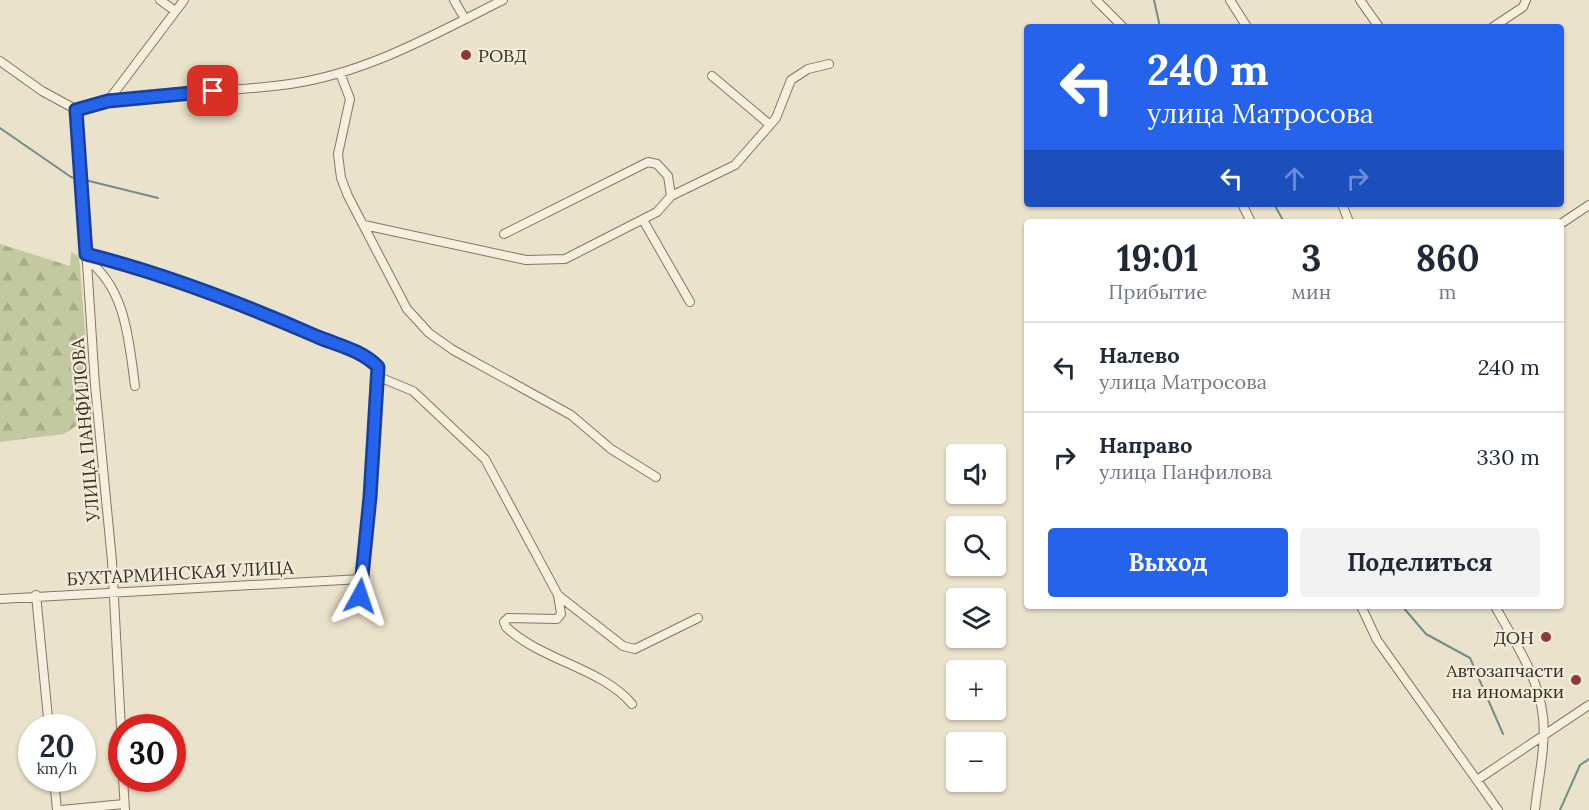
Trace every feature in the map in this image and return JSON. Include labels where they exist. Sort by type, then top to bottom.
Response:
[{"type":"street","points":[[160,0],[175,12]]},
{"type":"street","points":[[108,101],[184,0]]},
{"type":"street","points":[[454,0],[465,19]]},
{"type":"street","points":[[0,62],[42,91],[76,110],[108,101],[291,84],[340,73],[406,48],[503,0]]},
{"type":"street","points":[[1096,0],[1120,24]]},
{"type":"street","points":[[1230,0],[1245,24]]},
{"type":"street","points":[[1360,0],[1376,24]]},
{"type":"street","points":[[1498,24],[1523,7],[1526,0]]},
{"type":"street","points":[[364,225],[518,258],[549,261],[565,259],[657,212],[671,196],[735,165],[783,105],[786,88],[791,80],[808,69],[829,64]]},
{"type":"street","points":[[340,73],[350,99],[350,106],[338,164],[348,196],[407,309],[429,333],[453,350],[571,415],[611,449],[656,477]]},
{"type":"street","points":[[712,76],[769,124]]},
{"type":"street","name":"УЛИЦА ПАНФИЛОВА","points":[[76,110],[113,592],[120,714]]},
{"type":"street","points":[[504,234],[648,162],[662,167],[668,176],[671,196]]},
{"type":"street","points":[[1564,222],[1589,205]]},
{"type":"street","points":[[643,220],[690,302]]},
{"type":"street","points":[[86,257],[161,276],[365,355],[378,367],[360,596]]},
{"type":"street","points":[[86,257],[97,267],[120,305],[126,321],[135,386]]},
{"type":"street","points":[[379,377],[413,391],[447,426],[485,459],[558,595],[561,614],[557,619],[508,618],[504,622],[506,627],[534,649],[607,684],[625,695],[633,704]]},
{"type":"street","name":"БУХТАРМИНСКАЯ УЛИЦА","points":[[0,598],[361,579]]},
{"type":"street","points":[[36,595],[48,714]]},
{"type":"street","points":[[558,595],[623,646],[635,649],[698,618]]},
{"type":"street","points":[[1362,609],[1377,640],[1498,810]]},
{"type":"street","points":[[1497,609],[1530,670],[1541,703],[1543,735],[1535,810]]},
{"type":"street","points":[[1477,780],[1589,705]]},
{"type":"street","points":[[56,792],[59,810],[124,807],[123,792]]},
{"type":"green space","points":[[0,244],[70,266],[71,252],[79,256],[92,428],[87,432],[76,426],[64,434],[0,442]]},
{"type":"waterway","points":[[1154,0],[1159,24]]},
{"type":"waterway","points":[[0,128],[71,177],[79,179]]},
{"type":"waterway","points":[[85,180],[158,198]]},
{"type":"waterway","points":[[1276,207],[1282,219]]},
{"type":"waterway","points":[[1405,609],[1426,634],[1470,658],[1503,734]]},
{"type":"waterway","points":[[1560,810],[1580,765],[1589,759]]},
{"type":"place","name":"РОВД","points":[[466,55]]},
{"type":"place","name":"ДОН","points":[[1546,637]]},
{"type":"place","name":"Автозапчасти на иномарки","points":[[1576,680]]},
{"type":"route","points":[[213,91],[108,101],[76,110],[86,254],[111,259],[161,276],[281,321],[365,355],[378,367],[370,497],[360,596]]}]
